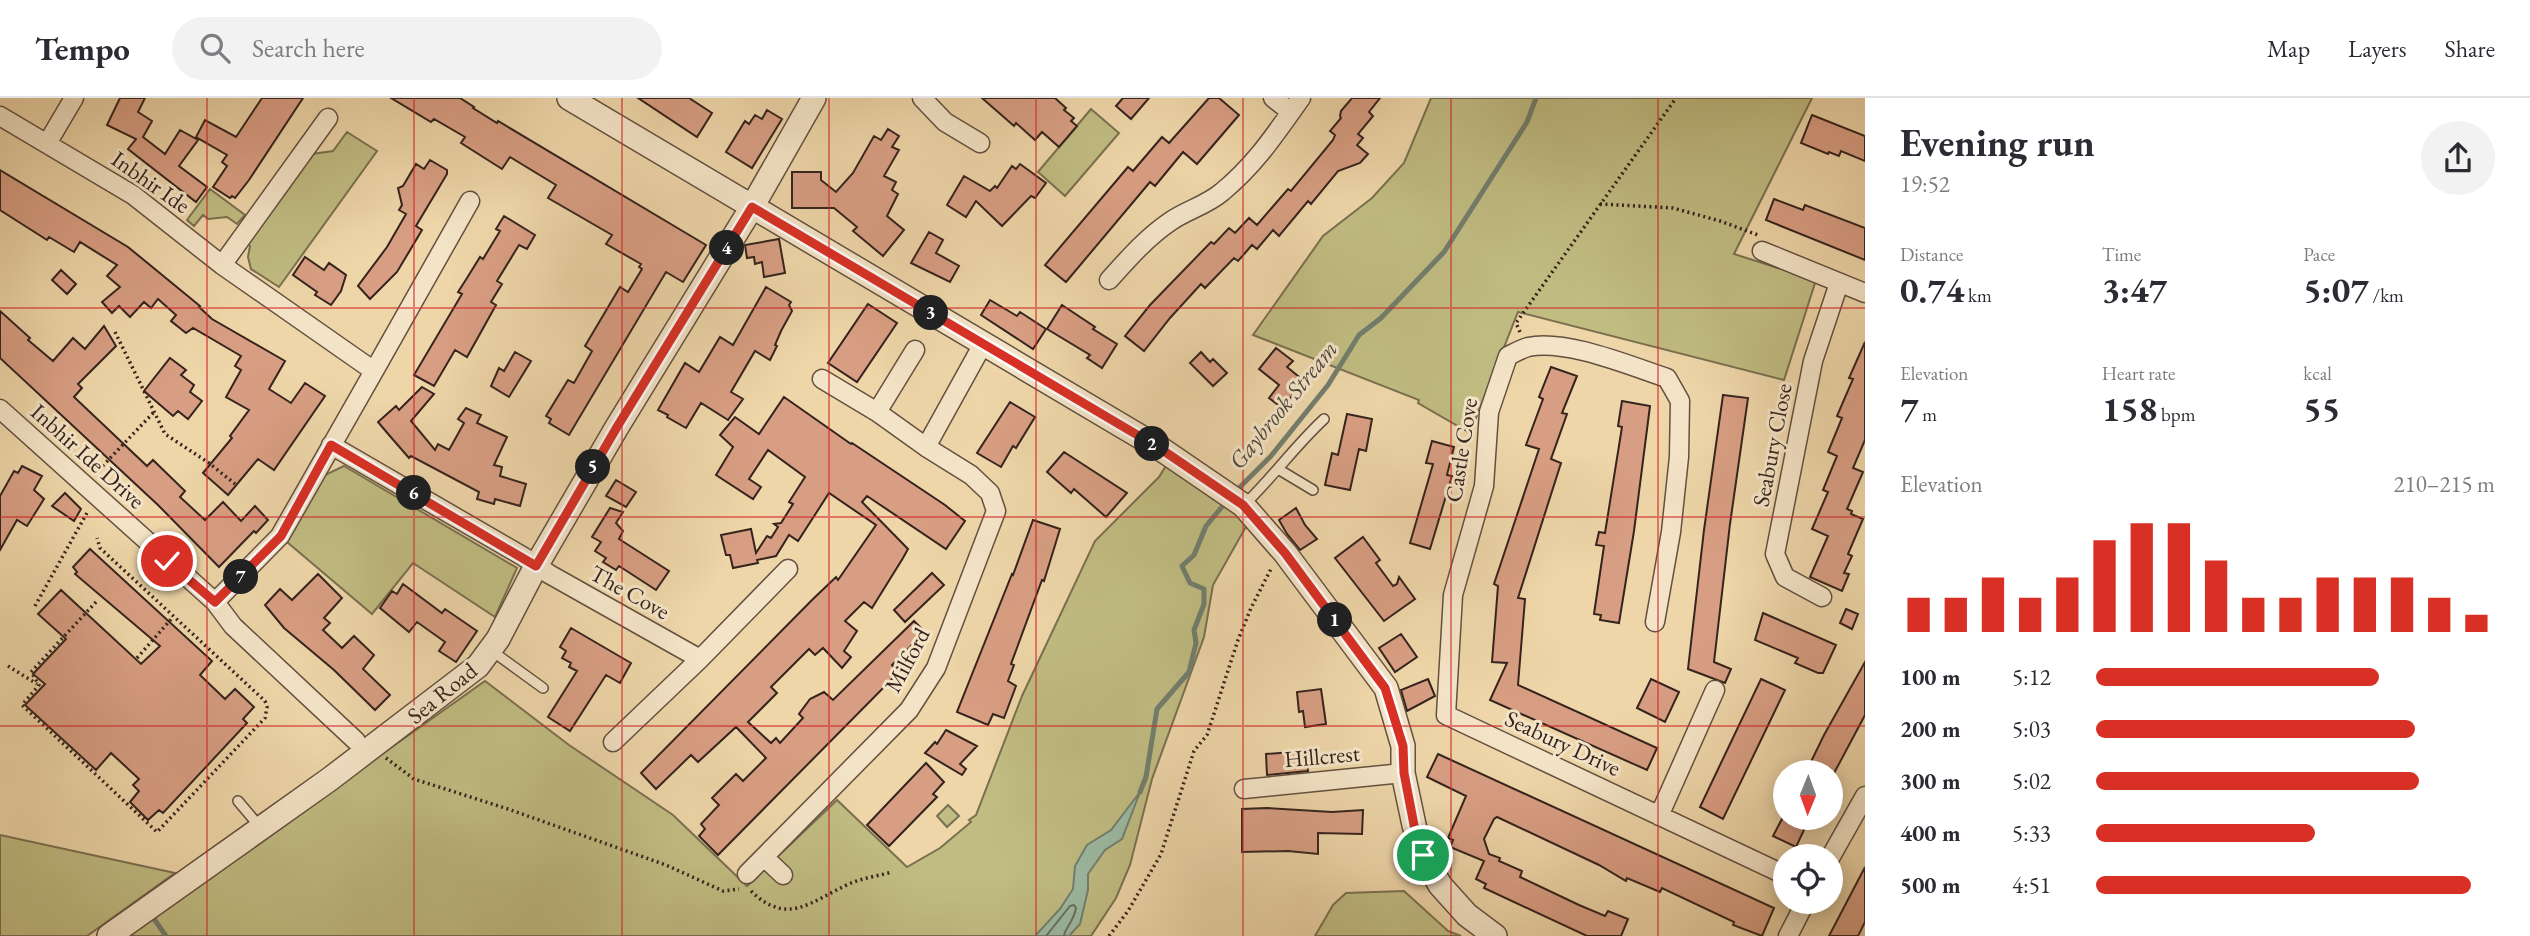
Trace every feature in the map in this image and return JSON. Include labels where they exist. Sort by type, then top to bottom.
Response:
[{"type":"street","points":[[48,142],[74,98]]},
{"type":"street","points":[[569,98],[1161,449],[1242,504],[1285,553],[1385,688],[1403,746],[1404,773],[1414,825],[1429,865],[1440,885],[1466,915],[1495,936]]},
{"type":"street","name":"Sea Road","points":[[109,936],[261,829],[366,743],[468,675],[491,650],[508,623],[536,566],[617,427],[752,207],[814,98]]},
{"type":"street","points":[[922,98],[945,122],[980,144]]},
{"type":"street","points":[[1109,280],[1138,248],[1170,221],[1219,195],[1270,145],[1296,105],[1273,98]]},
{"type":"street","name":"Inbhir Ide","points":[[0,116],[48,142],[133,195],[222,265],[374,371]]},
{"type":"street","points":[[222,265],[328,118]]},
{"type":"street","points":[[215,602],[281,536],[470,201]]},
{"type":"street","points":[[1762,251],[1865,293]]},
{"type":"street","name":"Seabury Close","points":[[1822,597],[1785,577],[1775,554],[1813,361],[1839,283]]},
{"type":"street","points":[[926,447],[983,344]]},
{"type":"street","points":[[1527,347],[1545,346],[1591,353],[1667,378],[1681,401],[1679,457],[1671,532],[1655,622]]},
{"type":"street","name":"Castle Cove","points":[[1446,715],[1453,594],[1483,486],[1489,412],[1508,356],[1527,347]]},
{"type":"street","points":[[877,412],[915,350]]},
{"type":"street","name":"Milford","points":[[747,874],[909,710],[936,668],[996,512],[990,493],[971,475],[822,379]]},
{"type":"street","name":"Inbhir Ide Drive","points":[[3,420],[83,485],[215,602],[233,626],[366,743]]},
{"type":"street","points":[[331,445],[536,566]]},
{"type":"street","name":"The Cove","points":[[536,566],[700,659]]},
{"type":"street","points":[[613,742],[700,659],[788,569]]},
{"type":"street","points":[[1659,816],[1715,690]]},
{"type":"street","name":"Seabury Drive","points":[[1446,715],[1773,870]]},
{"type":"street","name":"Hillcrest","points":[[1244,789],[1404,773]]},
{"type":"street","points":[[1838,844],[1865,796]]},
{"type":"street","points":[[764,857],[783,875]]},
{"type":"street","points":[[1787,936],[1799,914]]},
{"type":"lane","points":[[1242,504],[1267,483],[1298,443],[1324,419]]},
{"type":"lane","points":[[1278,470],[1313,490]]},
{"type":"lane","points":[[491,650],[543,688]]},
{"type":"lane","points":[[238,801],[261,829]]},
{"type":"path","points":[[1527,347],[1516,323],[1675,98]]},
{"type":"path","points":[[1601,204],[1673,208],[1720,221],[1758,235],[1762,251]]},
{"type":"path","points":[[115,332],[165,433],[235,484]]},
{"type":"path","points":[[83,485],[154,412]]},
{"type":"path","points":[[35,606],[86,514],[98,499]]},
{"type":"path","points":[[39,685],[22,705],[157,832],[265,718],[265,701],[100,548],[97,538]]},
{"type":"path","points":[[1109,936],[1128,911],[1161,854],[1195,751],[1207,735],[1251,608],[1275,561],[1285,553]]},
{"type":"path","points":[[39,685],[31,672],[96,602]]},
{"type":"path","points":[[137,658],[173,617]]},
{"type":"path","points":[[8,666],[39,685]]},
{"type":"path","points":[[366,743],[414,779],[666,865],[723,891],[733,891],[744,884],[760,900],[781,910],[798,909],[849,884],[892,872]]},
{"type":"shaded area","points":[[1431,98],[1812,98],[1734,254],[1816,280],[1784,380],[1518,312],[1470,433],[1418,403],[1419,400],[1253,335],[1323,236],[1372,198],[1404,163]]},
{"type":"shaded area","points":[[1091,109],[1119,133],[1065,196],[1038,172]]},
{"type":"shaded area","points":[[347,132],[377,151],[279,287],[251,269],[248,257],[250,246],[247,243],[312,154],[333,151]]},
{"type":"shaded area","points":[[210,189],[245,215],[237,224],[227,217],[208,219],[203,215],[194,226],[187,220]]},
{"type":"shaded area","points":[[1172,456],[1252,516],[1213,585],[1204,637],[1152,779],[1130,865],[1116,898],[1091,936],[125,936],[485,681],[569,745],[673,815],[747,886],[837,800],[907,867],[940,848],[976,815],[1022,696],[1095,541],[1159,477]]},
{"type":"shaded area","points":[[344,466],[517,568],[495,617],[413,563],[372,614],[287,542],[325,475]]},
{"type":"shaded area","points":[[948,805],[959,816],[947,827],[937,816]]},
{"type":"shaded area","points":[[0,835],[175,873],[87,936],[0,936]]},
{"type":"shaded area","points":[[1404,891],[1448,931],[1461,936],[1315,936],[1333,905],[1346,893]]},
{"type":"water","points":[[1140,792],[1122,839],[1105,850],[1088,874],[1088,890],[1080,924],[1069,936],[1035,936],[1060,909],[1073,889],[1075,866],[1087,845],[1111,830]]},
{"type":"building","points":[[120,98],[145,98],[138,112],[152,121],[143,137],[165,154],[180,130],[198,140],[179,166],[207,187],[196,202],[128,149],[136,139],[107,125]]},
{"type":"building","points":[[262,98],[303,98],[249,180],[235,198],[230,198],[213,187],[227,166],[222,162],[227,155],[196,137],[205,120],[236,137]]},
{"type":"building","points":[[391,98],[460,98],[497,123],[498,121],[706,245],[683,282],[666,272],[569,435],[549,423],[551,419],[546,416],[568,380],[574,383],[592,351],[585,346],[620,287],[628,292],[642,269],[639,267],[641,264],[606,244],[612,235],[548,198],[556,185],[510,157],[502,169],[461,143],[465,137],[434,119],[431,122]]},
{"type":"building","points":[[638,98],[689,98],[712,113],[697,137]]},
{"type":"building","points":[[982,98],[1055,98],[1074,118],[1071,121],[1077,126],[1059,147],[1042,132],[1035,140]]},
{"type":"building","points":[[1123,98],[1149,98],[1131,119],[1116,106]]},
{"type":"building","points":[[1209,98],[1219,98],[1239,115],[1197,164],[1183,152],[1155,186],[1150,182],[1066,282],[1045,265],[1128,167],[1133,171],[1162,137],[1169,143]]},
{"type":"building","points":[[1352,98],[1380,98],[1369,112],[1373,116],[1358,134],[1363,138],[1357,145],[1368,154],[1360,163],[1338,171],[1311,204],[1308,201],[1279,236],[1273,230],[1257,249],[1252,245],[1238,261],[1234,258],[1205,288],[1201,284],[1144,351],[1125,336],[1150,305],[1211,242],[1214,244],[1229,228],[1235,233],[1249,218],[1257,225],[1288,189],[1291,191],[1333,140],[1335,135],[1330,131]]},
{"type":"building","points":[[767,110],[782,119],[752,168],[726,152],[745,121],[749,124],[755,115],[762,119]]},
{"type":"building","points":[[1812,115],[1865,136],[1865,161],[1841,151],[1839,156],[1829,152],[1828,154],[1801,143]]},
{"type":"building","points":[[888,129],[899,136],[892,147],[899,150],[884,176],[896,182],[892,190],[898,194],[887,216],[904,230],[883,256],[853,231],[857,227],[834,208],[792,208],[792,172],[821,172],[821,180],[836,192],[853,173],[874,136],[881,140]]},
{"type":"building","points":[[430,160],[447,170],[447,174],[416,226],[422,230],[397,272],[370,299],[358,286],[387,247],[406,214],[399,210],[402,205],[398,188],[403,186],[416,164],[424,169]]},
{"type":"building","points":[[1020,164],[1046,183],[1035,198],[1031,196],[1002,226],[976,201],[966,217],[947,205],[964,176],[990,191],[995,186],[997,188],[1012,166],[1016,169]]},
{"type":"building","points":[[0,170],[128,247],[212,319],[285,361],[269,389],[291,403],[305,383],[325,396],[274,470],[258,459],[228,495],[203,473],[232,438],[230,436],[249,410],[226,397],[241,370],[235,366],[241,356],[193,328],[186,333],[171,321],[176,315],[158,299],[151,308],[144,302],[130,317],[119,306],[112,313],[102,302],[120,287],[107,276],[117,265],[80,242],[74,252],[49,237],[47,240],[0,210]]},
{"type":"building","points":[[1774,199],[1803,210],[1805,205],[1865,228],[1865,260],[1766,220]]},
{"type":"building","points":[[504,216],[535,235],[527,249],[519,245],[497,281],[502,284],[491,302],[496,305],[467,357],[455,350],[434,386],[414,375],[462,294],[458,292],[500,231],[496,229]]},
{"type":"building","points":[[929,232],[943,240],[936,253],[959,266],[950,282],[911,263]]},
{"type":"building","points":[[779,239],[785,273],[764,277],[762,262],[755,264],[754,257],[747,258],[745,245]]},
{"type":"building","points":[[305,257],[324,270],[329,263],[346,275],[341,291],[331,305],[293,275]]},
{"type":"building","points":[[61,270],[76,284],[67,294],[52,280]]},
{"type":"building","points":[[766,287],[791,302],[789,305],[792,311],[770,360],[755,351],[731,392],[743,399],[728,420],[701,403],[686,428],[658,410],[685,363],[699,372],[720,337],[733,345]]},
{"type":"building","points":[[990,300],[1017,316],[1020,312],[1046,329],[1033,349],[981,315]]},
{"type":"building","points":[[868,304],[897,323],[857,382],[828,363]]},
{"type":"building","points":[[1062,305],[1117,344],[1102,368],[1087,358],[1090,355],[1047,329]]},
{"type":"building","points":[[0,311],[53,361],[73,338],[85,349],[104,326],[116,346],[78,384],[82,388],[74,397],[147,466],[153,460],[185,491],[180,497],[205,520],[223,502],[241,521],[255,506],[268,520],[219,567],[158,505],[0,358]]},
{"type":"building","points":[[1865,342],[1865,440],[1853,468],[1863,472],[1847,509],[1852,511],[1851,514],[1863,519],[1848,554],[1852,556],[1844,573],[1849,574],[1842,591],[1810,577],[1828,536],[1812,529],[1828,492],[1823,490],[1837,456],[1828,452],[1842,418],[1837,416],[1853,379],[1849,378]]},
{"type":"building","points":[[1276,348],[1293,361],[1287,367],[1304,381],[1282,408],[1269,398],[1279,385],[1259,369]]},
{"type":"building","points":[[515,352],[531,361],[509,397],[491,386],[499,368],[504,371]]},
{"type":"building","points":[[1201,352],[1210,362],[1213,359],[1227,373],[1213,386],[1190,363]]},
{"type":"building","points":[[170,358],[186,370],[181,375],[194,385],[190,392],[202,401],[188,419],[178,411],[173,416],[144,391]]},
{"type":"building","points":[[1551,367],[1577,376],[1562,413],[1567,414],[1551,459],[1561,463],[1518,598],[1525,599],[1518,685],[1657,748],[1647,770],[1490,700],[1507,663],[1492,662],[1498,586],[1494,584],[1539,449],[1526,445],[1543,399],[1539,397]]},
{"type":"building","points":[[422,387],[434,394],[411,421],[435,450],[438,444],[449,450],[464,423],[458,419],[466,408],[481,415],[477,423],[507,437],[494,465],[502,467],[500,476],[526,484],[520,506],[495,499],[494,504],[477,499],[479,492],[411,456],[409,458],[378,422],[396,406],[399,410]]},
{"type":"building","points":[[1723,395],[1748,398],[1714,662],[1731,669],[1725,683],[1688,669]]},
{"type":"building","points":[[784,397],[965,521],[946,549],[867,496],[862,502],[908,549],[872,608],[864,602],[845,621],[857,631],[844,651],[851,657],[842,668],[823,648],[815,655],[809,649],[771,687],[777,693],[748,722],[771,743],[776,738],[780,743],[803,718],[799,714],[810,699],[824,692],[833,700],[914,621],[925,632],[892,665],[899,672],[718,855],[699,836],[705,829],[701,824],[719,805],[712,798],[736,774],[743,781],[766,758],[736,727],[698,762],[691,755],[656,789],[641,773],[812,600],[836,577],[838,580],[876,525],[829,493],[798,541],[789,535],[776,556],[733,568],[730,555],[726,555],[721,535],[751,529],[756,553],[767,536],[771,538],[778,527],[774,524],[781,523],[793,504],[789,502],[805,477],[768,450],[749,479],[761,487],[753,499],[716,475],[733,447],[720,435],[735,417],[759,434]]},
{"type":"building","points":[[1622,401],[1650,406],[1619,623],[1600,620],[1601,615],[1594,614],[1604,546],[1596,545],[1599,532],[1605,533],[1622,427],[1618,426]]},
{"type":"building","points":[[1010,402],[1035,417],[1001,467],[977,453]]},
{"type":"building","points":[[1347,414],[1372,419],[1366,451],[1359,449],[1350,490],[1325,485],[1332,453],[1338,455]]},
{"type":"building","points":[[1432,441],[1454,447],[1447,475],[1452,476],[1430,549],[1410,543],[1433,464],[1426,463]]},
{"type":"building","points":[[1064,452],[1127,493],[1106,517],[1074,489],[1071,493],[1047,472]]},
{"type":"building","points":[[22,466],[42,476],[34,490],[44,499],[27,526],[17,520],[0,550],[0,496],[14,471],[18,473]]},
{"type":"building","points":[[616,480],[636,492],[626,507],[606,496]]},
{"type":"building","points":[[65,493],[81,509],[74,521],[52,506]]},
{"type":"building","points":[[610,508],[623,512],[616,523],[623,531],[619,539],[669,571],[656,590],[619,566],[616,570],[603,562],[606,558],[595,551],[601,542],[592,537]]},
{"type":"building","points":[[1296,508],[1317,539],[1300,550],[1279,520]]},
{"type":"building","points":[[1033,520],[1060,529],[1044,581],[1042,580],[1011,664],[1014,665],[1008,681],[1016,686],[1004,718],[993,714],[988,725],[957,712]]},
{"type":"building","points":[[1363,537],[1380,560],[1376,563],[1393,586],[1397,584],[1399,577],[1415,599],[1384,621],[1335,558]]},
{"type":"building","points":[[90,549],[212,661],[200,675],[225,699],[235,689],[254,707],[243,719],[247,723],[163,813],[159,810],[148,820],[130,802],[139,791],[133,785],[139,779],[111,753],[96,770],[25,705],[45,684],[33,674],[66,639],[38,614],[61,590],[141,664],[160,646],[75,574],[77,572],[73,567]]},
{"type":"building","points":[[932,573],[944,585],[905,622],[894,610]]},
{"type":"building","points":[[318,574],[342,598],[324,618],[330,623],[323,630],[342,648],[354,636],[374,655],[363,669],[390,695],[375,710],[334,670],[284,628],[265,605],[280,589],[292,600]]},
{"type":"building","points":[[403,584],[442,613],[445,609],[477,631],[456,662],[439,651],[445,642],[417,622],[409,632],[380,608],[392,591],[397,594]]},
{"type":"building","points":[[1846,609],[1858,614],[1852,629],[1840,623]]},
{"type":"building","points":[[1763,613],[1836,645],[1823,673],[1795,663],[1798,658],[1755,640]]},
{"type":"building","points":[[571,628],[631,663],[620,683],[606,675],[570,731],[548,717],[577,671],[569,667],[571,663],[562,658],[566,651],[560,647]]},
{"type":"building","points":[[1401,634],[1417,657],[1395,672],[1379,648]]},
{"type":"building","points":[[1865,662],[1865,715],[1841,760],[1812,760]]},
{"type":"building","points":[[1428,679],[1435,696],[1407,711],[1401,690]]},
{"type":"building","points":[[1651,679],[1679,692],[1665,722],[1637,708]]},
{"type":"building","points":[[1761,679],[1785,690],[1723,819],[1700,807]]},
{"type":"building","points":[[1321,689],[1326,724],[1305,727],[1303,711],[1299,712],[1297,692]]},
{"type":"building","points":[[946,730],[977,746],[960,764],[966,769],[962,775],[925,753],[935,742],[937,744]]},
{"type":"building","points":[[1307,751],[1308,771],[1267,775],[1266,754]]},
{"type":"building","points":[[1438,754],[1773,908],[1762,936],[1733,925],[1734,922],[1662,888],[1660,892],[1627,878],[1626,881],[1599,865],[1497,817],[1484,839],[1489,854],[1522,871],[1520,877],[1579,905],[1605,916],[1608,911],[1628,919],[1621,936],[1587,936],[1484,888],[1486,884],[1476,879],[1484,861],[1450,847],[1453,840],[1448,838],[1466,796],[1427,777]]},
{"type":"building","points":[[926,763],[944,782],[933,794],[937,797],[889,846],[867,825]]},
{"type":"building","points":[[1242,809],[1332,812],[1363,810],[1362,834],[1318,833],[1318,854],[1288,851],[1242,852]]},
{"type":"building","points":[[1776,830],[1804,830],[1797,844],[1790,844],[1773,836]]},
{"type":"building","points":[[1865,867],[1865,922],[1858,936],[1829,936],[1840,914],[1843,914]]},
{"type":"waterway","name":"Gaybrook Stream","points":[[1235,492],[1271,456],[1328,385],[1359,335],[1381,318],[1444,252],[1527,122],[1536,98]]},
{"type":"waterway","name":"Gaybrook Stream","points":[[1140,792],[1146,777],[1157,709],[1189,672],[1196,643],[1194,630],[1204,604],[1204,589],[1190,583],[1182,566],[1194,555],[1206,526],[1226,502]]},
{"type":"waterway","points":[[152,916],[166,936]]},
{"type":"route","points":[[167,561],[215,602],[281,536],[331,445],[536,566],[617,427],[752,207],[1161,449],[1243,505],[1285,553],[1385,688],[1403,746],[1404,773],[1423,855]]}]
